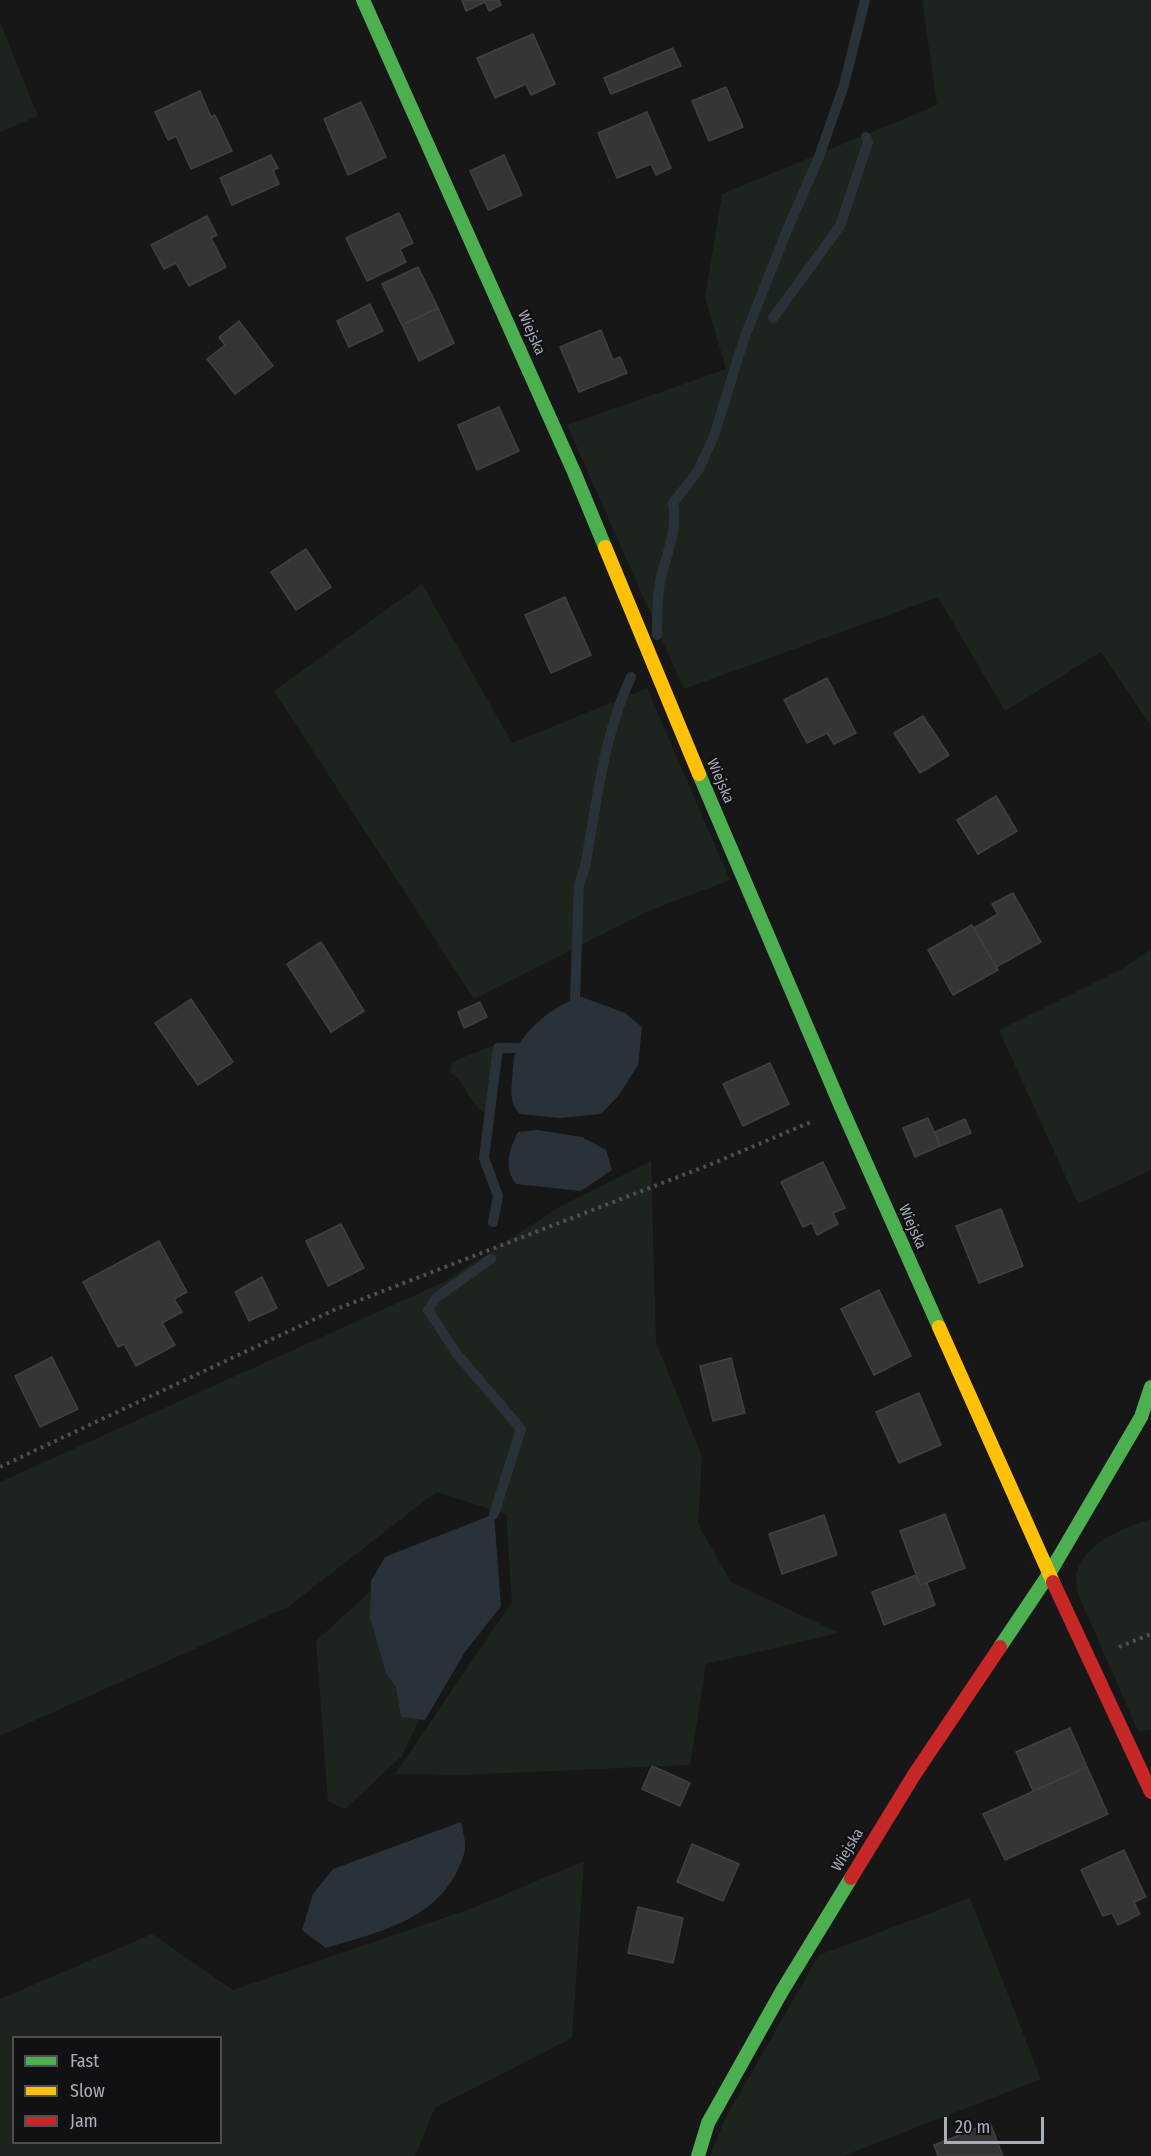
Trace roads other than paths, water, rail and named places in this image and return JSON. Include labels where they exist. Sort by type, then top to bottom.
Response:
[{"type":"street","name":"Wiejska","points":[[363,0],[574,472],[659,681],[842,1109],[1049,1574],[1151,1792]]},
{"type":"street","name":"Wiejska","points":[[698,2156],[708,2123],[782,1990],[914,1775],[1049,1574],[1141,1418],[1151,1388]]},
{"type":"waterway","points":[[657,635],[661,577],[673,532],[673,503],[698,471],[714,436],[744,339],[819,157],[844,85],[865,0]]},
{"type":"waterway","points":[[773,318],[840,226],[868,142],[866,137]]},
{"type":"waterway","points":[[575,999],[579,884],[585,867],[607,746],[621,699],[631,677]]},
{"type":"waterway","points":[[493,1222],[498,1196],[484,1158],[498,1048],[517,1048]]},
{"type":"waterway","points":[[491,1259],[437,1297],[428,1310],[457,1354],[521,1429],[494,1514]]}]
